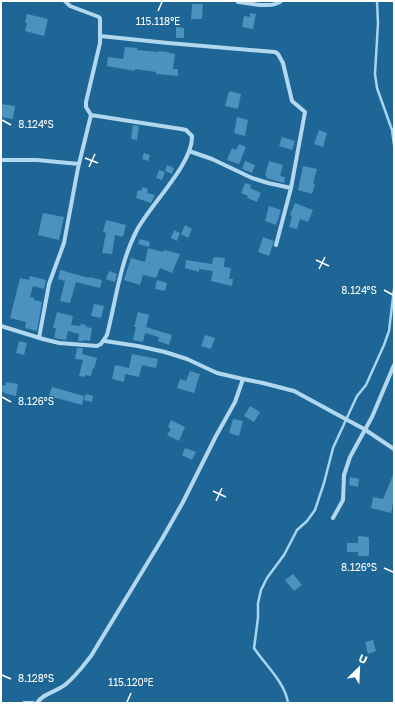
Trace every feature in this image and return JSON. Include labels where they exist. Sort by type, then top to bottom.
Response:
[{"type":"street","points":[[39,338],[50,284],[64,243],[79,164],[91,115],[86,107],[86,102],[100,36],[101,24],[99,17],[70,6],[65,1]]},
{"type":"street","points":[[238,2],[268,5],[277,4],[281,1]]},
{"type":"street","points":[[100,36],[275,52],[278,54],[283,63],[292,101],[305,112],[291,188],[276,245]]},
{"type":"street","points":[[1,326],[39,338],[59,342],[97,346],[102,344],[110,325],[123,267],[137,228],[178,171],[191,145],[192,136],[186,130],[91,115]]},
{"type":"street","points":[[188,151],[212,159],[252,178],[291,188]]},
{"type":"street","points":[[1,160],[37,160],[79,164]]},
{"type":"street","points":[[104,341],[165,352],[186,359],[217,374],[294,391],[364,429],[394,449]]},
{"type":"street","points":[[334,518],[343,500],[345,468],[364,429],[379,404],[394,365]]},
{"type":"street","points":[[37,703],[42,697],[65,686],[91,656],[162,539],[235,402],[243,379]]},
{"type":"street","points":[[24,703],[33,703]]},
{"type":"building","points":[[192,4],[203,4],[202,19],[191,19]]},
{"type":"building","points":[[250,13],[256,14],[253,29],[242,27],[244,16],[250,17]]},
{"type":"building","points":[[27,14],[48,19],[44,36],[25,31]]},
{"type":"building","points":[[176,27],[184,28],[184,38],[176,38]]},
{"type":"building","points":[[125,47],[137,48],[137,50],[169,52],[175,54],[173,69],[178,69],[178,76],[107,66],[108,57],[123,59]]},
{"type":"building","points":[[229,91],[241,94],[238,109],[225,106]]},
{"type":"building","points":[[1,104],[15,106],[13,119],[1,117]]},
{"type":"building","points":[[237,117],[248,120],[245,136],[234,133]]},
{"type":"building","points":[[133,125],[139,126],[137,140],[131,139]]},
{"type":"building","points":[[319,130],[327,133],[323,147],[314,144]]},
{"type":"building","points":[[282,137],[295,141],[292,150],[279,146]]},
{"type":"building","points":[[239,144],[246,147],[239,164],[227,160],[232,148],[236,150]]},
{"type":"building","points":[[144,153],[150,155],[148,161],[142,159]]},
{"type":"building","points":[[245,161],[255,165],[252,173],[242,169]]},
{"type":"building","points":[[269,161],[283,165],[280,176],[285,177],[284,183],[266,178],[267,176],[265,175]]},
{"type":"building","points":[[167,165],[174,168],[172,174],[165,171]]},
{"type":"building","points":[[303,166],[317,169],[312,194],[298,190]]},
{"type":"building","points":[[159,170],[165,172],[162,180],[156,178]]},
{"type":"building","points":[[245,183],[251,185],[250,188],[261,193],[257,202],[247,198],[248,196],[241,193]]},
{"type":"building","points":[[143,187],[148,189],[147,193],[155,195],[151,203],[136,198],[138,190],[141,191]]},
{"type":"building","points":[[295,203],[313,210],[308,222],[300,219],[297,229],[289,227],[292,216],[290,215]]},
{"type":"building","points":[[269,206],[281,210],[276,225],[265,221]]},
{"type":"building","points":[[43,213],[64,217],[59,240],[38,235]]},
{"type":"building","points":[[106,220],[126,225],[123,237],[115,235],[112,254],[102,253],[106,233],[103,232]]},
{"type":"building","points":[[185,225],[192,229],[188,238],[181,234]]},
{"type":"building","points":[[174,230],[180,233],[177,241],[171,238]]},
{"type":"building","points":[[263,237],[274,241],[269,256],[258,252]]},
{"type":"building","points":[[140,239],[150,242],[149,247],[138,244]]},
{"type":"building","points":[[148,248],[180,254],[172,273],[160,268],[156,278],[143,275],[140,285],[124,280],[131,258],[145,262]]},
{"type":"building","points":[[213,258],[225,258],[224,267],[231,268],[229,279],[233,279],[232,286],[211,281],[213,271],[199,269],[199,272],[185,268],[186,260],[212,264]]},
{"type":"building","points":[[60,270],[102,280],[100,288],[76,282],[70,303],[60,301],[65,281],[58,279]]},
{"type":"building","points":[[109,271],[117,274],[115,282],[106,279]]},
{"type":"building","points":[[30,276],[46,280],[44,289],[33,286],[30,297],[34,298],[34,300],[42,302],[37,331],[25,328],[26,322],[10,318],[20,278],[29,280]]},
{"type":"building","points":[[157,280],[167,283],[165,291],[155,289]]},
{"type":"building","points":[[94,304],[104,306],[101,318],[91,316]]},
{"type":"building","points":[[57,312],[73,316],[71,325],[80,326],[81,324],[92,328],[90,341],[78,341],[79,334],[68,331],[66,340],[54,338],[56,328],[53,328]]},
{"type":"building","points":[[138,312],[149,315],[146,327],[172,335],[169,345],[158,341],[159,337],[145,333],[143,342],[133,340],[136,327],[134,327]]},
{"type":"building","points":[[205,335],[215,338],[211,349],[201,346]]},
{"type":"building","points":[[19,341],[27,343],[24,355],[16,353]]},
{"type":"building","points":[[77,348],[83,348],[82,354],[97,358],[91,376],[79,376],[83,360],[75,359]]},
{"type":"building","points":[[132,354],[158,359],[156,368],[142,365],[139,377],[125,374],[124,382],[112,379],[115,365],[129,368]]},
{"type":"building","points":[[190,371],[200,374],[194,393],[177,388],[180,379],[186,381]]},
{"type":"building","points":[[6,382],[18,384],[16,396],[1,391],[1,385],[5,386]]},
{"type":"building","points":[[52,387],[84,396],[82,405],[49,396]]},
{"type":"building","points":[[86,394],[93,396],[92,402],[84,400]]},
{"type":"building","points":[[250,406],[260,412],[254,422],[244,416]]},
{"type":"building","points":[[233,419],[243,421],[239,436],[229,433]]},
{"type":"building","points":[[171,420],[185,427],[179,441],[167,435],[171,429],[168,427]]},
{"type":"building","points":[[185,448],[196,452],[192,460],[182,455]]},
{"type":"building","points":[[394,473],[394,498],[391,513],[371,508],[373,497],[383,499]]},
{"type":"building","points":[[350,477],[359,479],[358,487],[349,485]]},
{"type":"building","points":[[358,536],[369,537],[369,556],[358,556],[358,552],[347,552],[347,543],[358,543]]},
{"type":"building","points":[[293,574],[302,585],[294,591],[285,580]]},
{"type":"building","points":[[373,640],[376,651],[368,654],[365,642]]},
{"type":"waterway","points":[[377,1],[378,23],[375,74],[377,88],[392,130],[394,145]]},
{"type":"waterway","points":[[288,703],[279,681],[254,648],[258,618],[258,603],[261,590],[267,578],[284,555],[297,530],[307,521],[315,510],[333,448],[357,396],[366,385],[384,345],[389,331],[394,289]]}]
